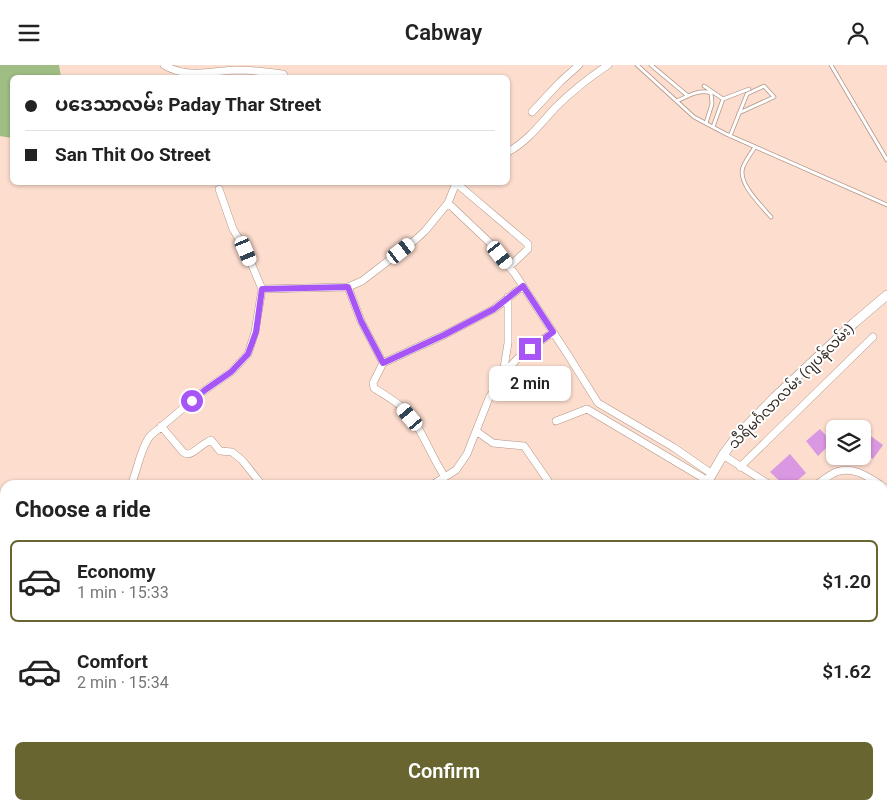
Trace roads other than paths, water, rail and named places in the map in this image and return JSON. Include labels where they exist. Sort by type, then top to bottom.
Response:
[{"type":"street","points":[[164,65],[172,70],[186,73],[236,70],[261,71],[284,75]]},
{"type":"street","points":[[532,112],[579,65]]},
{"type":"street","points":[[510,151],[532,135],[558,105],[608,65]]},
{"type":"street","points":[[262,289],[348,287],[362,281],[425,231],[448,203],[455,185]]},
{"type":"street","points":[[458,185],[528,244],[528,249],[509,267]]},
{"type":"street","points":[[133,480],[145,443],[150,436],[205,390],[231,372],[248,354],[256,332],[262,289],[246,251],[233,229],[219,189]]},
{"type":"street","points":[[448,203],[490,243],[509,267],[598,403],[673,447],[709,480]]},
{"type":"street","points":[[445,477],[417,425],[402,408],[374,388],[372,383],[383,363],[444,335],[494,309],[523,286]]},
{"type":"street","points":[[348,287],[361,321],[383,363]]},
{"type":"street","name":"သီရိမင်္ဂလာလမ်း (ဂျပန်လမ်း)","points":[[709,480],[723,455],[738,436],[775,397],[854,323],[887,295]]},
{"type":"street","points":[[503,377],[508,343],[508,297]]},
{"type":"street","points":[[440,480],[456,470],[467,454],[489,398],[508,369],[518,358],[553,332]]},
{"type":"street","points":[[740,467],[873,337]]},
{"type":"street","points":[[556,421],[587,409],[709,480]]},
{"type":"street","points":[[161,426],[185,453],[190,453],[209,440],[221,451],[232,452],[242,460],[258,480]]},
{"type":"street","points":[[476,431],[492,443],[524,446],[548,480]]},
{"type":"street","points":[[723,455],[762,480]]},
{"type":"street","points":[[824,480],[836,472],[854,469],[873,480]]},
{"type":"lane","points":[[637,65],[694,117],[730,136],[887,205]]},
{"type":"lane","points":[[651,65],[688,96]]},
{"type":"lane","points":[[831,65],[887,159]]},
{"type":"lane","points":[[704,86],[723,99]]},
{"type":"lane","points":[[739,113],[774,97],[764,86],[747,94]]},
{"type":"lane","points":[[713,127],[723,99],[749,89],[730,136]]},
{"type":"lane","points":[[677,101],[695,93],[705,91],[711,93],[712,104],[706,123]]},
{"type":"lane","points":[[755,147],[742,169],[742,177],[746,186],[771,217]]}]
